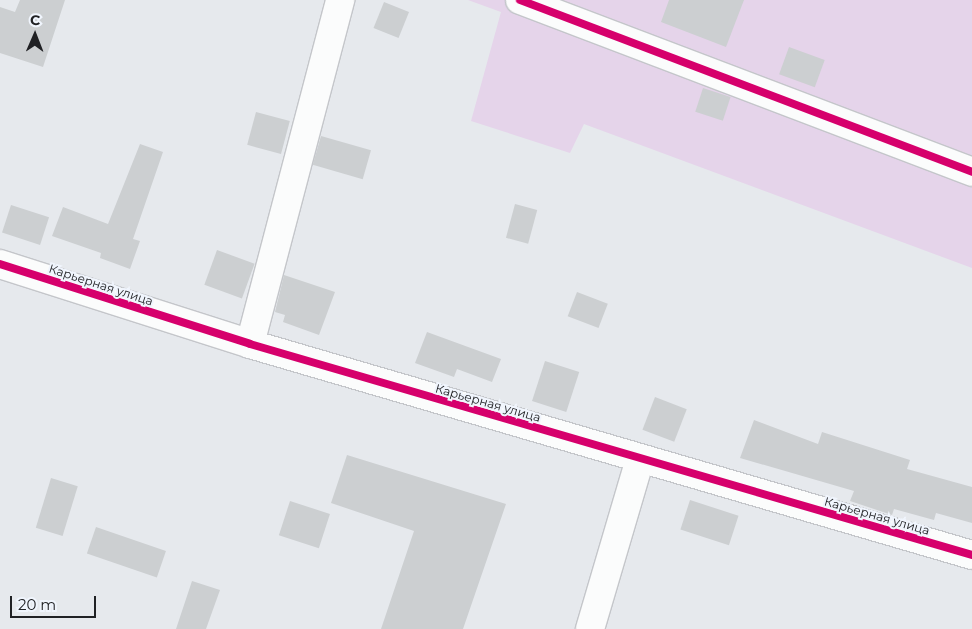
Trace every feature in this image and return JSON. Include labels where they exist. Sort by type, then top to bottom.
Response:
[{"type":"street","points":[[250,344],[340,0]]},
{"type":"street","points":[[520,0],[972,172]]},
{"type":"street","name":"Карьерная улица","points":[[0,264],[250,344],[972,555]]},
{"type":"street","points":[[590,629],[640,459]]},
{"type":"shaded area","points":[[468,0],[972,0],[972,268],[584,124],[570,153],[471,121],[501,12]]},
{"type":"building","points":[[20,0],[65,0],[43,67],[0,53],[0,7],[15,12]]},
{"type":"building","points":[[669,0],[744,0],[726,47],[661,22]]},
{"type":"building","points":[[384,2],[409,12],[399,38],[374,28]]},
{"type":"building","points":[[789,47],[825,60],[815,87],[779,74]]},
{"type":"building","points":[[703,88],[731,97],[723,121],[695,112]]},
{"type":"building","points":[[256,112],[290,121],[281,154],[247,145]]},
{"type":"building","points":[[321,136],[371,150],[363,179],[313,165]]},
{"type":"building","points":[[140,144],[163,152],[133,239],[140,241],[130,269],[100,258],[101,253],[52,236],[63,207],[108,224]]},
{"type":"building","points":[[515,204],[537,210],[528,244],[506,238]]},
{"type":"building","points":[[11,205],[49,217],[40,245],[2,233]]},
{"type":"building","points":[[217,250],[255,264],[242,298],[204,285]]},
{"type":"building","points":[[284,275],[335,292],[319,335],[283,322],[285,315],[275,312]]},
{"type":"building","points":[[577,292],[608,304],[598,328],[568,316]]},
{"type":"building","points":[[427,332],[501,359],[492,382],[457,369],[454,377],[415,363]]},
{"type":"building","points":[[545,361],[579,372],[566,412],[532,401]]},
{"type":"building","points":[[655,397],[687,409],[674,442],[642,430]]},
{"type":"building","points":[[754,420],[818,444],[822,432],[910,460],[907,469],[972,487],[972,523],[936,513],[934,520],[894,509],[892,515],[850,501],[854,491],[740,458]]},
{"type":"building","points":[[347,455],[506,504],[463,629],[381,629],[414,531],[331,503]]},
{"type":"building","points":[[51,478],[78,486],[63,536],[36,528]]},
{"type":"building","points":[[690,500],[739,516],[729,545],[680,529]]},
{"type":"building","points":[[290,501],[330,514],[319,548],[279,535]]},
{"type":"building","points":[[96,527],[166,551],[157,578],[87,553]]},
{"type":"building","points":[[192,581],[220,590],[206,629],[176,629]]},
{"type":"cycle path","points":[[520,0],[972,172]]},
{"type":"cycle path","points":[[0,264],[250,344],[972,555]]}]
